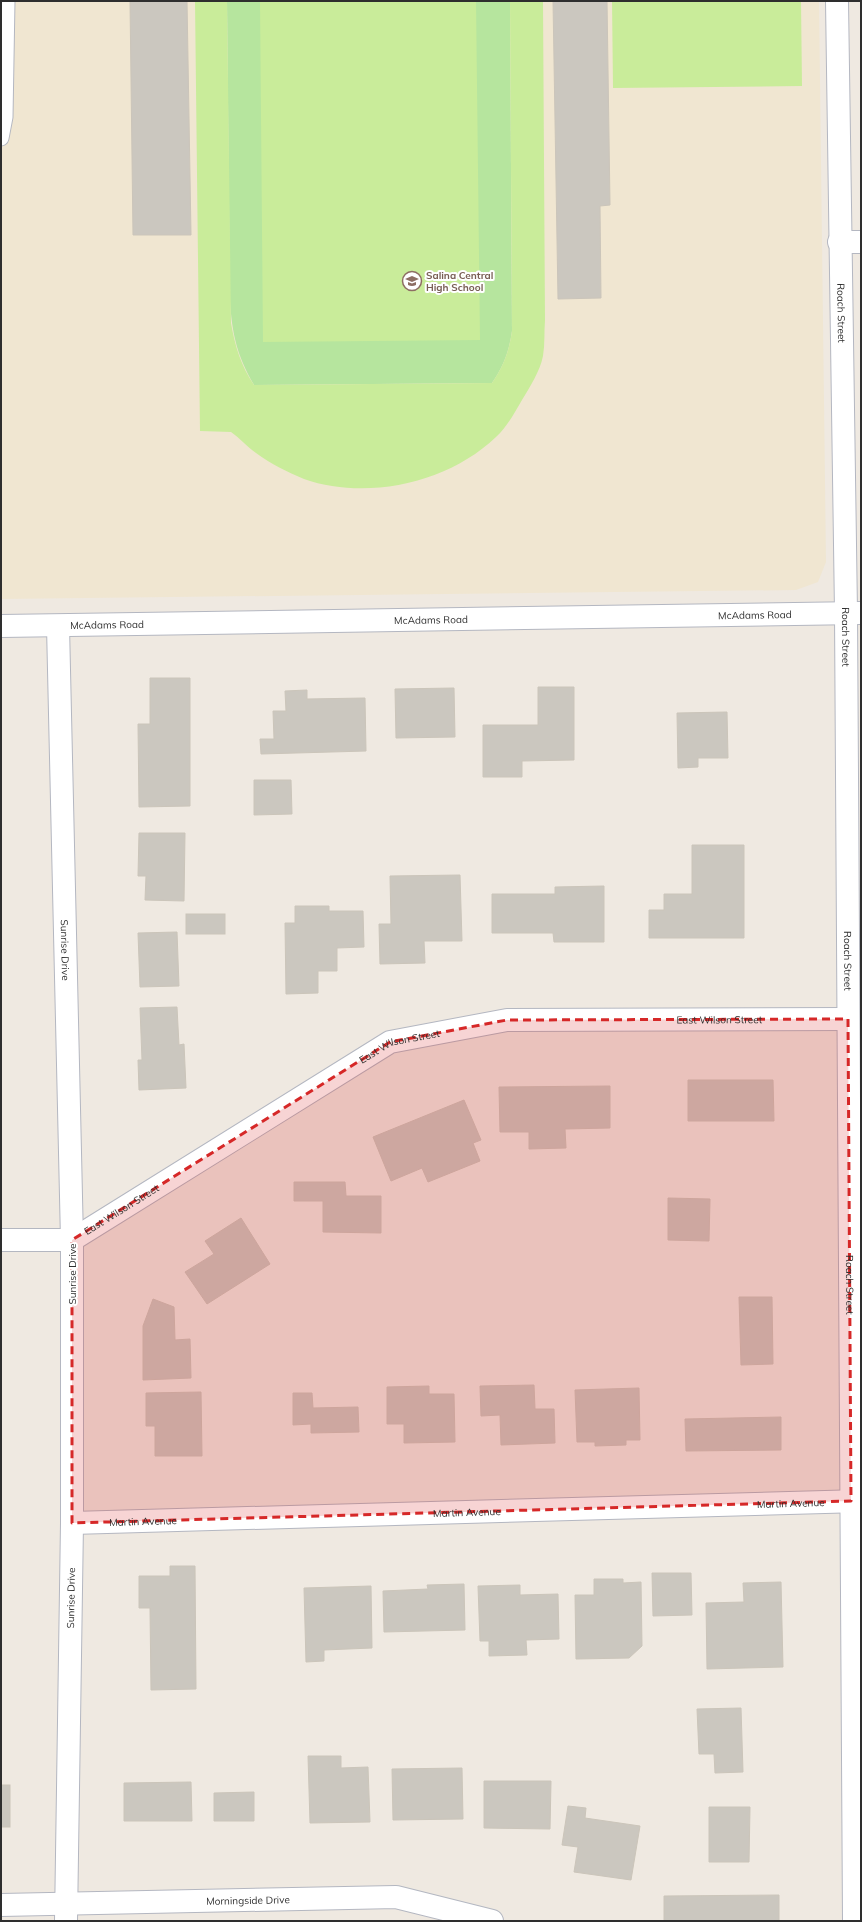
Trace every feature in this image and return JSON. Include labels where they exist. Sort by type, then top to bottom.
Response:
[{"type":"street","name":"Roach Street","points":[[837,1],[839,242],[853,613],[848,1019],[856,1501],[854,1921]]},
{"type":"street","points":[[839,242],[861,242]]},
{"type":"street","name":"McAdams Road","points":[[1,626],[853,613]]},
{"type":"street","name":"Sunrise Drive","points":[[58,626],[72,1240],[72,1523],[66,1913]]},
{"type":"street","name":"East Wilson Street","points":[[72,1240],[390,1042],[507,1020],[848,1019]]},
{"type":"street","points":[[1,1240],[72,1240]]},
{"type":"street","name":"Martin Avenue","points":[[72,1523],[856,1501]]},
{"type":"street","name":"Morningside Drive","points":[[1,1905],[66,1913],[396,1897],[492,1921]]},
{"type":"lane","points":[[1,138],[5,117],[7,1]]},
{"type":"highlighted area","points":[[848,1019],[851,1501],[72,1523],[72,1240],[390,1042],[507,1020]]},
{"type":"shaded area","name":"Salina Central High School","points":[[1,1],[819,1],[826,562],[818,582],[796,590],[1,599]]},
{"type":"green space","points":[[195,1],[227,1],[231,323],[239,356],[245,371],[254,385],[492,383],[500,371],[505,358],[512,331],[510,1],[543,1],[545,320],[543,356],[537,373],[504,429],[477,453],[455,466],[406,484],[380,488],[354,488],[328,485],[291,474],[267,461],[231,432],[200,431]]},
{"type":"green space","points":[[227,1],[510,1],[512,331],[500,371],[492,383],[254,385],[243,364],[236,344],[230,301]]},
{"type":"green space","points":[[260,1],[476,1],[480,340],[263,342]]},
{"type":"green space","points":[[612,1],[801,1],[802,86],[613,88]]},
{"type":"building","points":[[130,1],[187,1],[191,235],[133,235]]},
{"type":"building","points":[[553,1],[607,1],[610,205],[600,206],[601,298],[558,299]]},
{"type":"building","points":[[150,678],[190,678],[190,806],[139,807],[138,724],[150,724]]},
{"type":"building","points":[[538,687],[574,687],[574,760],[522,761],[522,777],[483,777],[483,725],[538,725]]},
{"type":"building","points":[[454,688],[455,737],[396,738],[395,689]]},
{"type":"building","points":[[307,690],[307,699],[365,698],[366,751],[261,754],[260,739],[274,739],[273,711],[286,711],[285,691]]},
{"type":"building","points":[[727,712],[728,758],[698,758],[698,767],[678,768],[677,713]]},
{"type":"building","points":[[254,780],[291,780],[292,814],[254,815]]},
{"type":"building","points":[[139,833],[185,833],[184,901],[145,900],[146,876],[138,876]]},
{"type":"building","points":[[692,845],[744,845],[744,938],[649,938],[649,910],[664,910],[664,894],[692,894]]},
{"type":"building","points":[[460,875],[462,941],[424,941],[425,963],[380,964],[379,924],[391,924],[390,876]]},
{"type":"building","points":[[604,886],[604,942],[554,942],[553,933],[492,933],[492,894],[555,894],[555,887]]},
{"type":"building","points":[[295,906],[329,906],[329,911],[363,911],[364,947],[337,948],[337,971],[318,971],[318,993],[286,994],[285,923],[295,923]]},
{"type":"building","points":[[186,914],[225,914],[225,934],[186,934]]},
{"type":"building","points":[[177,932],[179,986],[140,987],[138,933]]},
{"type":"building","points":[[177,1007],[179,1045],[184,1044],[186,1088],[139,1090],[138,1060],[142,1060],[140,1008]]},
{"type":"building","points":[[688,1080],[773,1080],[774,1121],[688,1121]]},
{"type":"building","points":[[610,1086],[610,1128],[565,1129],[566,1148],[529,1149],[529,1132],[500,1132],[499,1087]]},
{"type":"building","points":[[464,1100],[481,1140],[473,1143],[480,1161],[428,1182],[422,1168],[391,1181],[373,1137]]},
{"type":"building","points":[[294,1182],[345,1182],[346,1196],[381,1196],[381,1233],[323,1232],[323,1201],[294,1201]]},
{"type":"building","points":[[668,1198],[710,1199],[709,1241],[668,1240]]},
{"type":"building","points":[[241,1218],[270,1264],[207,1304],[185,1272],[214,1254],[205,1241]]},
{"type":"building","points":[[739,1297],[772,1297],[773,1364],[741,1365]]},
{"type":"building","points":[[153,1299],[174,1307],[175,1340],[190,1339],[191,1378],[143,1380],[143,1326]]},
{"type":"building","points":[[534,1385],[535,1409],[554,1409],[555,1443],[501,1445],[500,1415],[481,1416],[480,1386]]},
{"type":"building","points":[[429,1386],[429,1394],[454,1394],[455,1442],[404,1443],[404,1424],[387,1424],[387,1387]]},
{"type":"building","points":[[639,1388],[640,1440],[626,1440],[626,1445],[595,1446],[595,1442],[577,1442],[575,1390]]},
{"type":"building","points":[[201,1392],[202,1456],[155,1456],[155,1426],[146,1426],[146,1393]]},
{"type":"building","points":[[293,1393],[312,1393],[313,1408],[358,1407],[359,1432],[311,1433],[311,1424],[293,1425]]},
{"type":"building","points":[[781,1417],[781,1450],[686,1451],[685,1419]]},
{"type":"building","points":[[170,1566],[195,1566],[196,1689],[151,1690],[150,1608],[139,1608],[139,1576],[170,1576]]},
{"type":"building","points":[[652,1573],[691,1573],[692,1615],[653,1616]]},
{"type":"building","points":[[594,1579],[623,1579],[623,1583],[641,1582],[642,1646],[629,1658],[576,1659],[575,1595],[594,1595]]},
{"type":"building","points":[[781,1582],[783,1667],[707,1669],[706,1603],[744,1602],[743,1583]]},
{"type":"building","points":[[464,1584],[465,1630],[384,1632],[383,1591],[428,1589],[427,1585]]},
{"type":"building","points":[[520,1585],[520,1595],[558,1594],[559,1639],[526,1640],[527,1655],[489,1656],[489,1641],[480,1641],[478,1586]]},
{"type":"building","points":[[371,1586],[372,1648],[324,1650],[324,1661],[306,1662],[304,1588]]},
{"type":"building","points":[[741,1708],[743,1772],[715,1773],[714,1754],[699,1754],[697,1709]]},
{"type":"building","points":[[308,1756],[341,1756],[341,1768],[368,1767],[370,1822],[310,1823]]},
{"type":"building","points":[[462,1768],[463,1819],[393,1820],[392,1769]]},
{"type":"building","points":[[484,1781],[551,1781],[550,1829],[484,1828]]},
{"type":"building","points":[[191,1782],[192,1821],[124,1821],[124,1783]]},
{"type":"building","points":[[1,1785],[10,1785],[10,1827],[1,1827]]},
{"type":"building","points":[[254,1792],[254,1821],[214,1821],[214,1793]]},
{"type":"building","points":[[568,1806],[586,1808],[585,1818],[640,1826],[631,1880],[574,1872],[578,1847],[562,1845]]},
{"type":"building","points":[[709,1807],[750,1807],[749,1862],[709,1862]]},
{"type":"building","points":[[779,1895],[779,1921],[664,1921],[664,1896]]},
{"type":"place","name":"Salina Central High School","points":[[412,281]]}]
